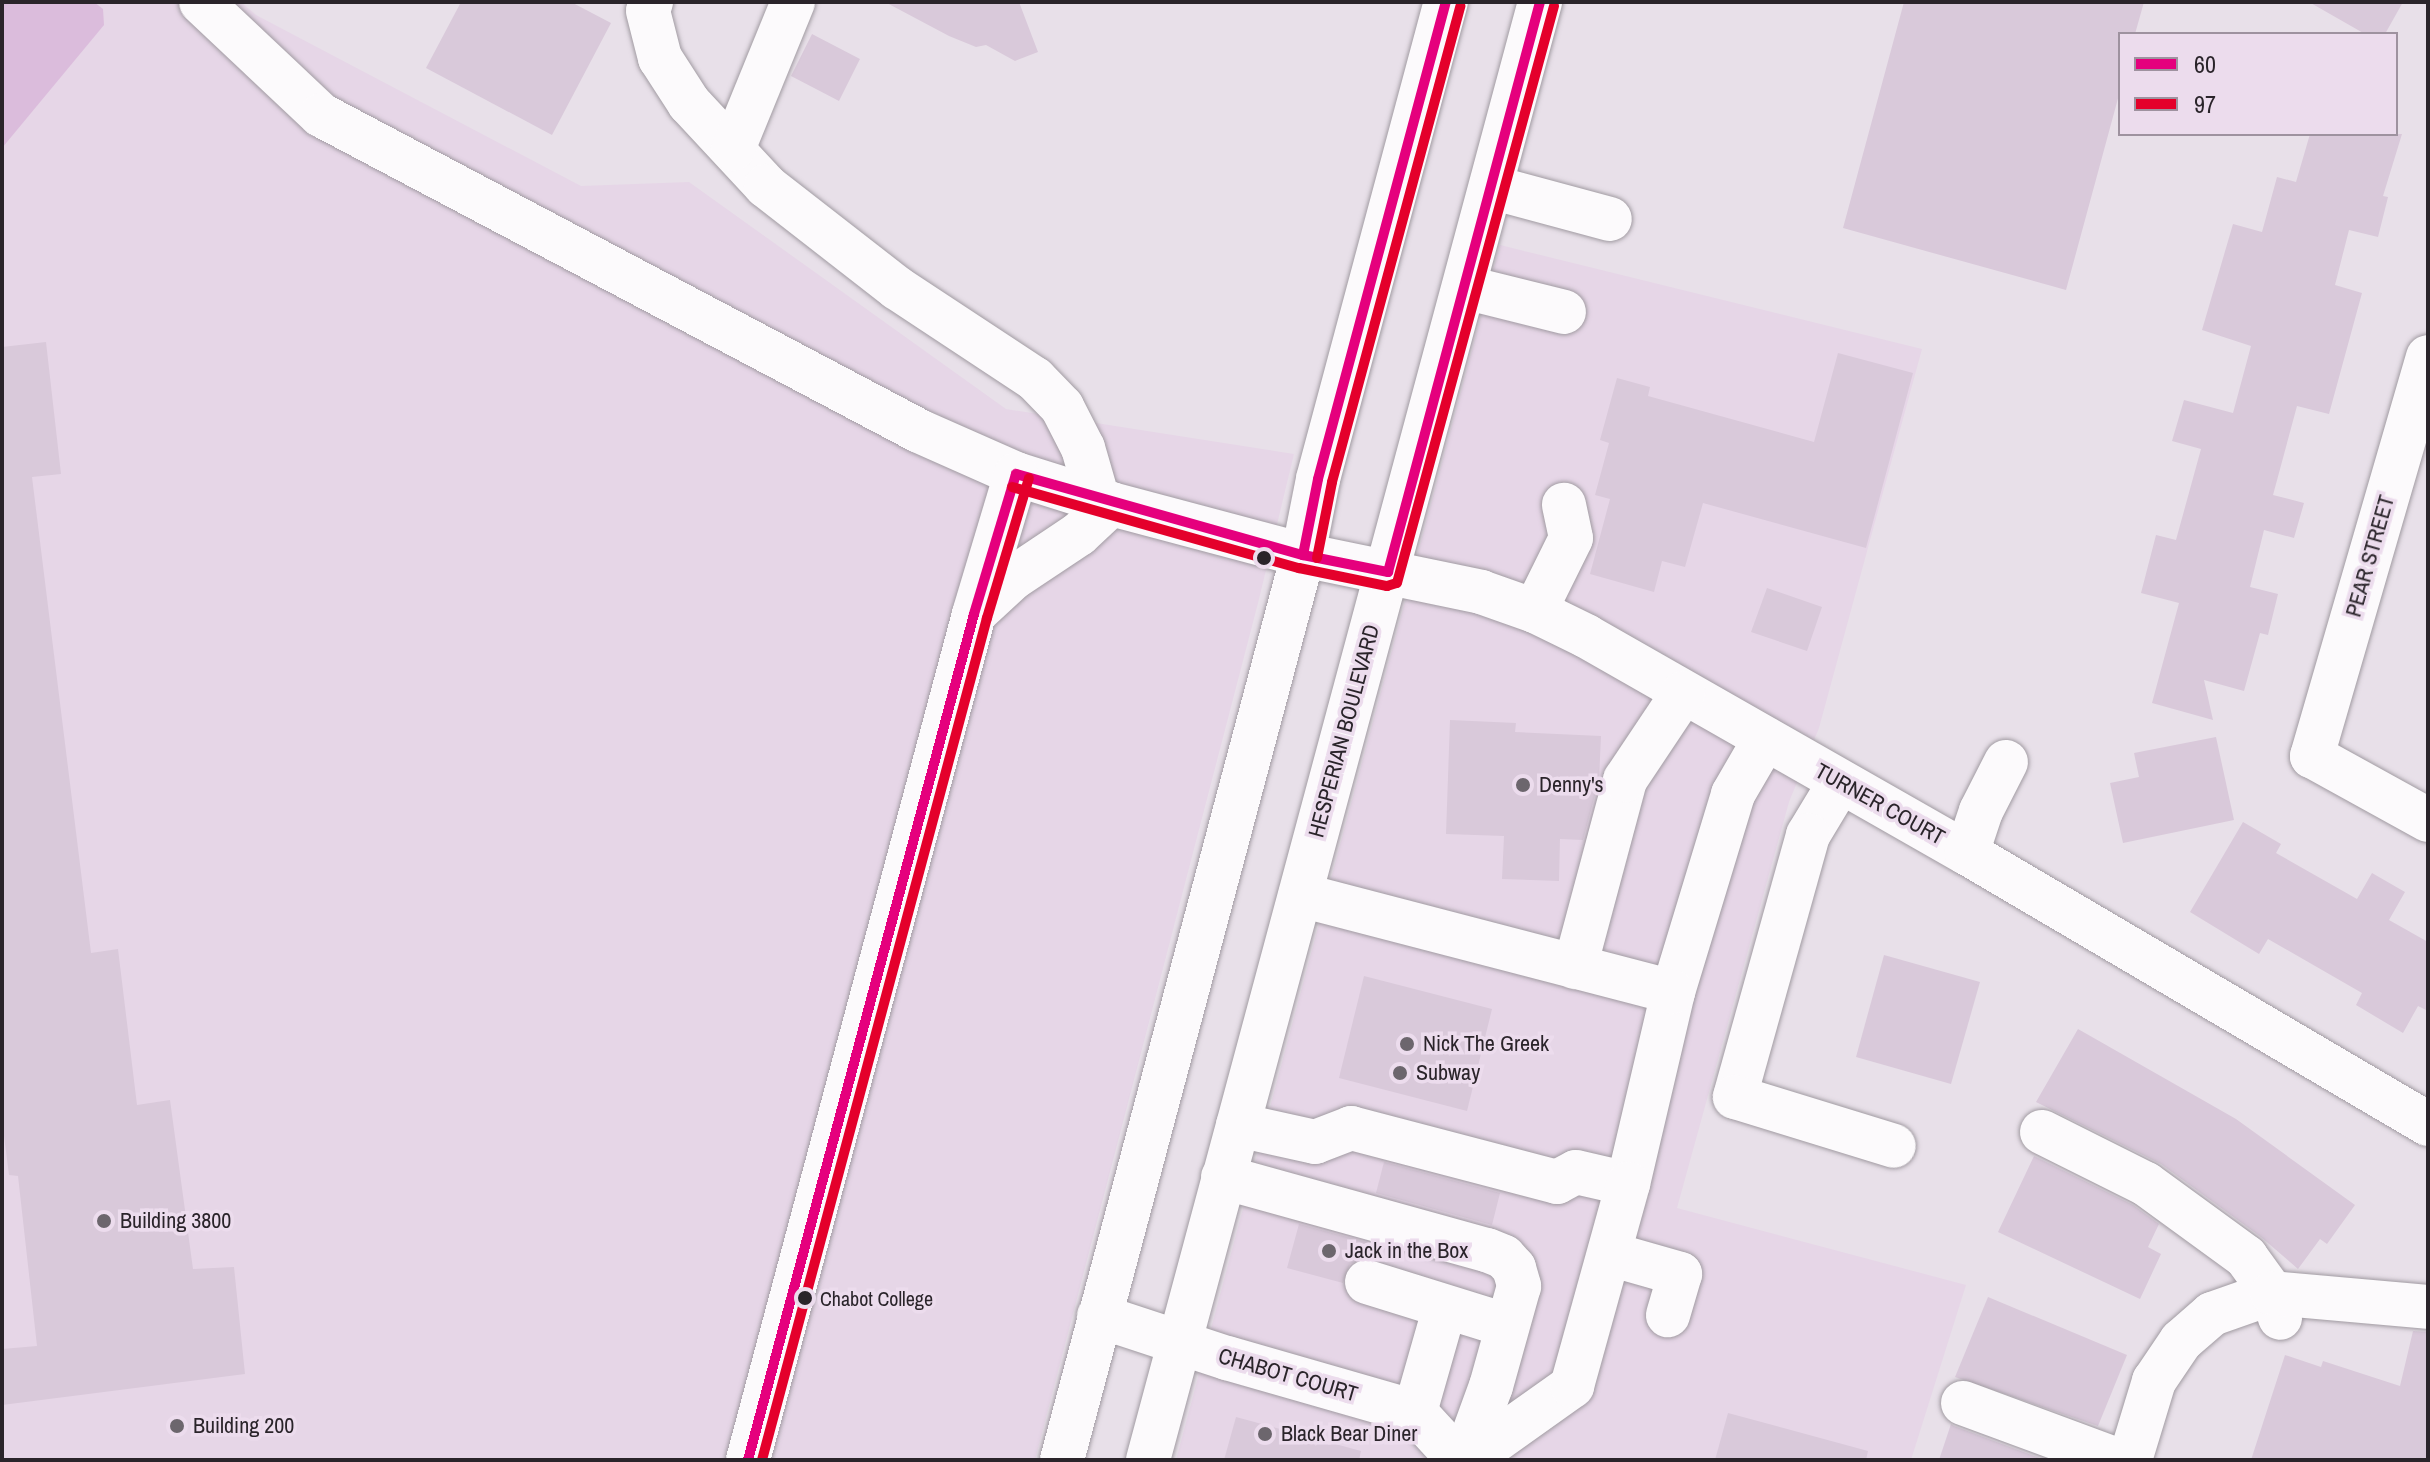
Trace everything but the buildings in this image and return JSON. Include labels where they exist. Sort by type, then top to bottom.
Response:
[{"type":"street","name":"TURNER COURT","points":[[201,2],[321,115],[638,302],[1016,474],[1105,502],[1303,555],[1481,592],[1535,611],[1586,636],[1967,853],[2428,1124]]},
{"type":"street","points":[[651,2],[648,11],[660,58],[689,103],[766,186],[897,288],[1035,379],[1062,407],[1105,502],[1079,534],[1013,578],[974,614]]},
{"type":"street","points":[[733,149],[793,2]]},
{"type":"street","points":[[1062,1460],[1303,555],[1318,479],[1446,2]]},
{"type":"street","name":"HESPERIAN BOULEVARD","points":[[1148,1460],[1540,2]]},
{"type":"street","points":[[1491,187],[1610,219]]},
{"type":"street","points":[[1464,287],[1564,312]]},
{"type":"street","name":"PEAR STREET","points":[[2428,357],[2312,756],[2428,820]]},
{"type":"street","points":[[748,1460],[974,614],[1016,474]]},
{"type":"street","points":[[1535,611],[1571,538],[1564,505]]},
{"type":"street","points":[[1575,967],[1625,780],[1683,693]]},
{"type":"street","points":[[1463,1460],[1572,1386],[1628,1184],[1673,992],[1733,794],[1765,739]]},
{"type":"street","points":[[1967,853],[1981,811],[2006,762]]},
{"type":"street","points":[[1840,782],[1808,835],[1735,1097],[1894,1146]]},
{"type":"street","points":[[1300,895],[1673,992]]},
{"type":"street","points":[[1238,1125],[1315,1142],[1351,1128],[1557,1182],[1576,1172],[1628,1184]]},
{"type":"street","points":[[2042,1132],[2146,1184],[2173,1202],[2246,1257],[2276,1306]]},
{"type":"street","points":[[1223,1177],[1487,1250],[1504,1257],[1514,1268],[1519,1286],[1491,1386],[1463,1460]]},
{"type":"street","points":[[1610,1254],[1680,1274],[1668,1315]]},
{"type":"street","points":[[1367,1282],[1489,1320]]},
{"type":"street","points":[[2370,1298],[2428,1329]]},
{"type":"street","points":[[2130,1460],[2154,1381],[2181,1341],[2212,1314],[2276,1306],[2314,1316],[2370,1298],[2428,1307]]},
{"type":"street","points":[[2149,1460],[2177,1380],[2216,1331],[2276,1306]]},
{"type":"street","points":[[1445,1307],[1415,1412],[1463,1460]]},
{"type":"street","name":"CHABOT COURT","points":[[1099,1316],[1415,1412]]},
{"type":"street","points":[[1963,1403],[2117,1460]]},
{"type":"shaded area","name":"Chabot College","points":[[2,2],[241,2],[256,15],[581,186],[689,182],[1006,409],[1294,454],[1035,1460],[2,1460]]},
{"type":"shaded area","points":[[2,2],[94,2],[103,9],[104,25],[2,148]]},
{"type":"shaded area","points":[[1500,245],[1922,349],[1819,728],[1789,802],[1677,1208],[1966,1285],[1911,1460],[1176,1460]]},
{"type":"transit line","name":"60","points":[[1303,555],[1318,479],[1446,2]]},
{"type":"transit line","name":"60","points":[[1016,474],[1303,555],[1388,572],[1540,2]]},
{"type":"transit line","name":"97","points":[[1317,558],[1332,482],[1460,6]]},
{"type":"transit line","name":"97","points":[[1012,487],[1299,568],[1387,586],[1397,583],[1554,6]]},
{"type":"transit line","name":"60","points":[[748,1460],[974,614],[1016,474]]},
{"type":"transit line","name":"97","points":[[762,1460],[987,618],[1029,478]]},
{"type":"place","name":"Denny's","points":[[1523,785]]},
{"type":"place","name":"Nick The Greek","points":[[1407,1044]]},
{"type":"place","name":"Subway","points":[[1400,1073]]},
{"type":"place","name":"Building 3800","points":[[104,1221]]},
{"type":"place","name":"Jack in the Box","points":[[1329,1251]]},
{"type":"place","name":"Chabot College","points":[[805,1298]]},
{"type":"place","name":"Building 200","points":[[177,1426]]},
{"type":"place","name":"Black Bear Diner","points":[[1265,1434]]}]
